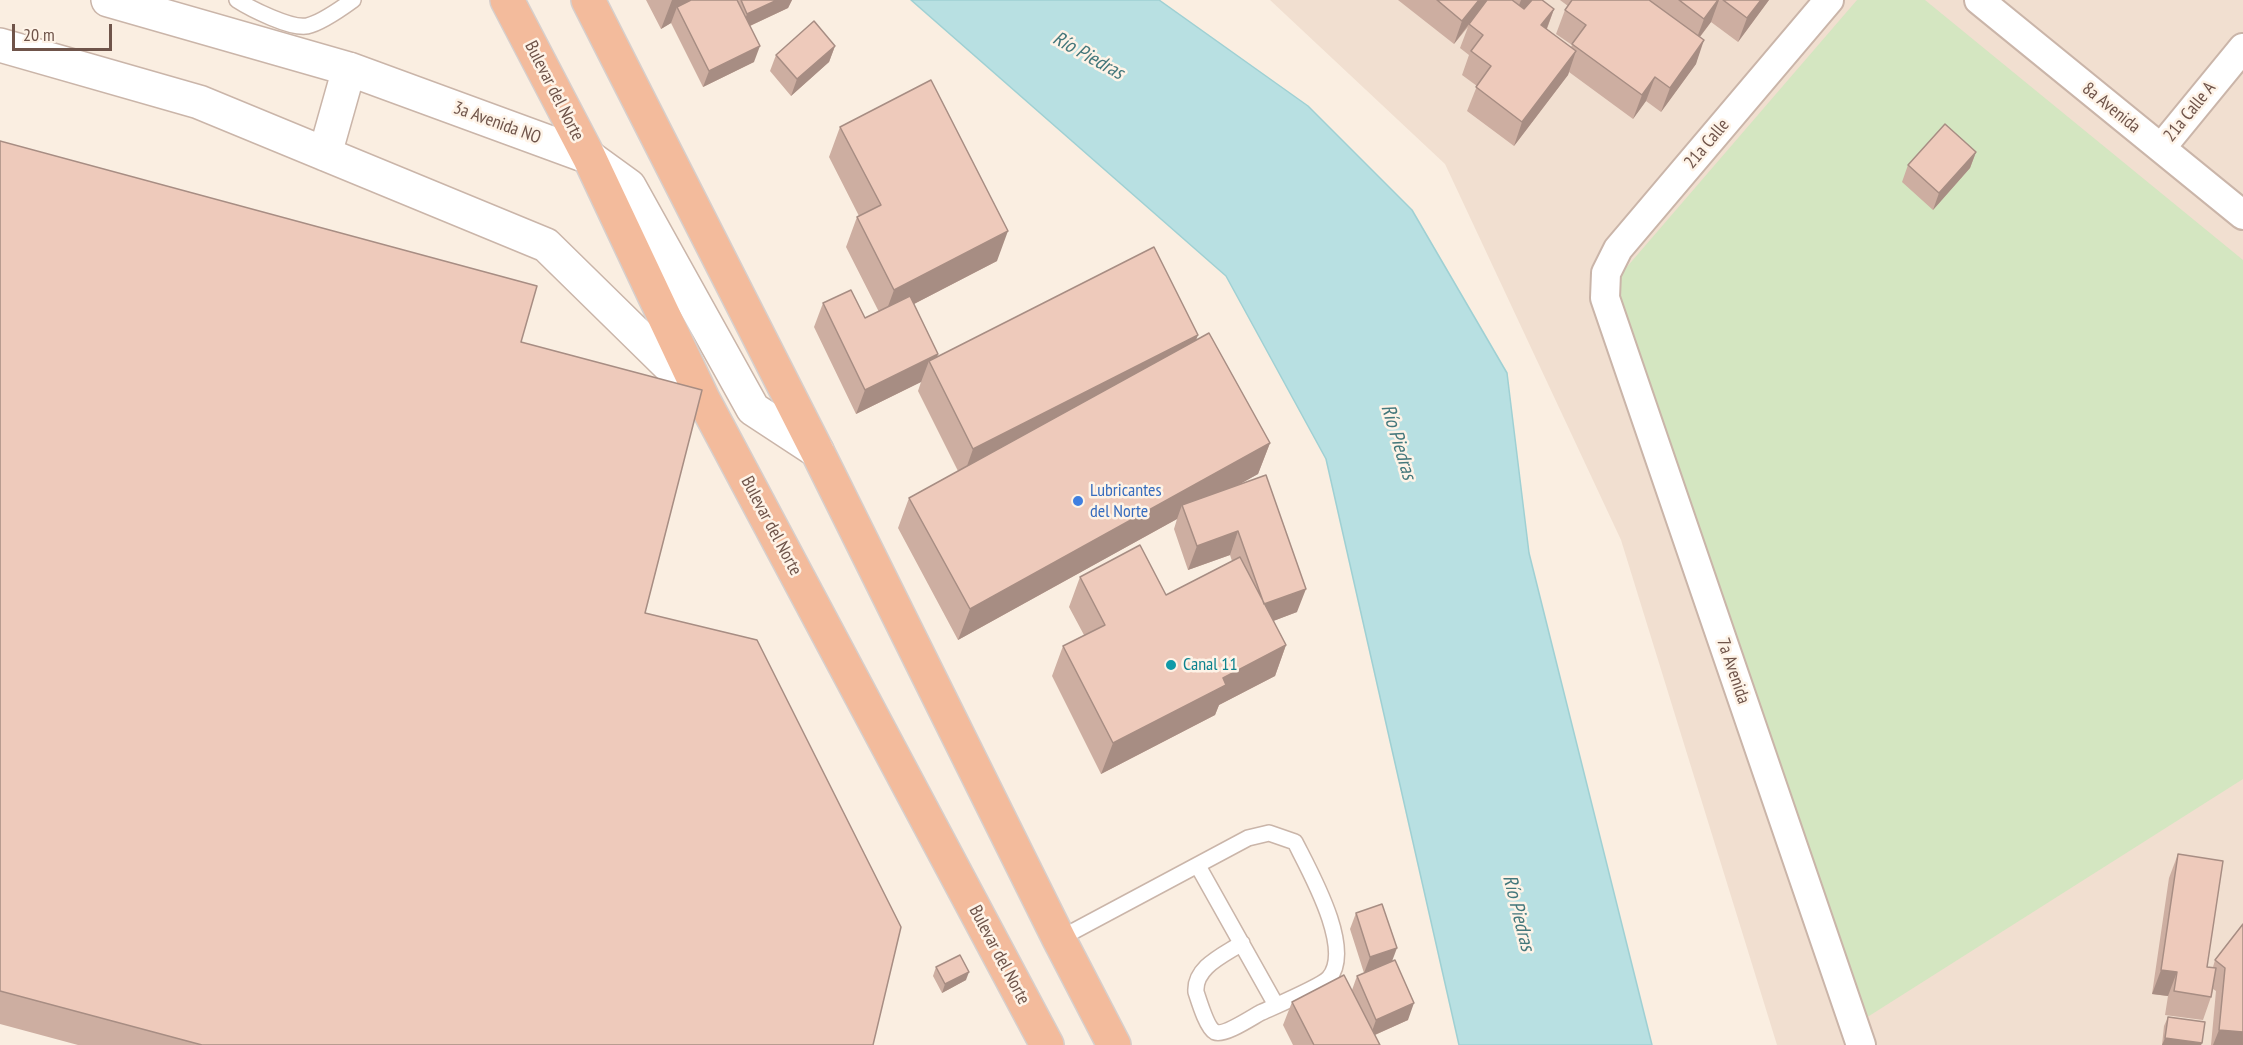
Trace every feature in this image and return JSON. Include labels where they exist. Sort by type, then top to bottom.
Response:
[{"type":"highway","name":"Bulevar del Norte","points":[[507,0],[589,158],[703,399],[1047,1045]]},
{"type":"highway","points":[[588,0],[1114,1045]]},
{"type":"street","name":"3a Avenida NO","points":[[108,0],[349,69],[589,158],[629,186],[753,409],[817,451]]},
{"type":"street","name":"21a Calle","points":[[1605,298],[1606,273],[1618,249],[1829,0]]},
{"type":"street","name":"8a Avenida","points":[[1979,0],[2243,215]]},
{"type":"street","points":[[0,45],[199,102],[546,245],[703,399]]},
{"type":"street","name":"21a Calle A","points":[[2161,148],[2243,48]]},
{"type":"street","points":[[325,154],[349,69]]},
{"type":"street","name":"7a Avenida","points":[[1605,298],[1861,1045]]},
{"type":"lane","points":[[237,0],[282,21],[307,26],[353,0]]},
{"type":"lane","points":[[1059,939],[1248,838],[1269,833],[1295,842],[1317,887],[1337,944],[1337,965],[1328,980],[1241,1022],[1224,1034],[1216,1033],[1210,1028],[1195,986],[1208,965],[1242,943]]},
{"type":"lane","points":[[1198,866],[1276,1005]]},
{"type":"shaded area","points":[[1270,0],[2243,0],[2243,1045],[1777,1045],[1621,540],[1445,164]]},
{"type":"green space","points":[[1857,0],[1925,0],[2243,260],[2243,779],[1858,1023],[1613,283]]},
{"type":"water","name":"Río Piedras","points":[[911,0],[1159,0],[1308,106],[1412,210],[1507,373],[1529,553],[1652,1045],[1459,1045],[1326,459],[1226,276]]},
{"type":"building","points":[[691,0],[737,0],[760,46],[709,71],[677,7]]},
{"type":"building","points":[[741,0],[777,0],[747,14]]},
{"type":"building","points":[[1437,0],[1479,0],[1462,21]]},
{"type":"building","points":[[1487,0],[1512,0],[1524,9],[1532,0],[1542,0],[1554,9],[1541,25],[1576,51],[1522,122],[1476,87],[1491,66],[1471,51],[1483,35],[1469,24]]},
{"type":"building","points":[[1572,0],[1649,0],[1704,40],[1670,88],[1655,77],[1642,95],[1572,44],[1586,25],[1565,10]]},
{"type":"building","points":[[1679,0],[1718,0],[1704,19]]},
{"type":"building","points":[[1723,0],[1761,0],[1747,18]]},
{"type":"building","points":[[814,21],[835,46],[797,79],[776,55]]},
{"type":"building","points":[[931,80],[1008,231],[894,290],[857,217],[881,205],[840,127]]},
{"type":"building","points":[[1945,124],[1976,152],[1939,193],[1908,165]]},
{"type":"building","points":[[0,141],[537,286],[521,342],[702,390],[645,613],[757,640],[901,927],[873,1045],[202,1045],[0,991]]},
{"type":"building","points":[[1154,247],[1198,335],[973,449],[929,361]]},
{"type":"building","points":[[851,290],[865,318],[910,296],[938,354],[865,390],[823,303]]},
{"type":"building","name":"Lubricantes del Norte","points":[[1209,333],[1270,443],[970,609],[909,498]]},
{"type":"building","points":[[1266,475],[1306,589],[1264,604],[1238,531],[1197,546],[1182,505]]},
{"type":"building","name":"Canal 11","points":[[1140,545],[1166,595],[1240,557],[1286,645],[1223,678],[1226,685],[1113,743],[1063,646],[1105,625],[1080,577]]},
{"type":"building","points":[[2178,854],[2223,861],[2207,967],[2216,968],[2211,997],[2174,991],[2177,972],[2161,970]]},
{"type":"building","points":[[1382,904],[1397,948],[1370,957],[1356,913]]},
{"type":"building","points":[[2243,924],[2243,1032],[2219,1030],[2225,968],[2215,960]]},
{"type":"building","points":[[960,955],[969,972],[945,984],[936,967]]},
{"type":"building","points":[[1395,960],[1414,1003],[1376,1020],[1357,976]]},
{"type":"building","points":[[1344,975],[1380,1045],[1314,1045],[1292,1002]]},
{"type":"building","points":[[2168,1017],[2205,1022],[2202,1043],[2165,1038]]},
{"type":"place","name":"Lubricantes del Norte","points":[[1078,501]]},
{"type":"place","name":"Canal 11","points":[[1171,665]]}]
